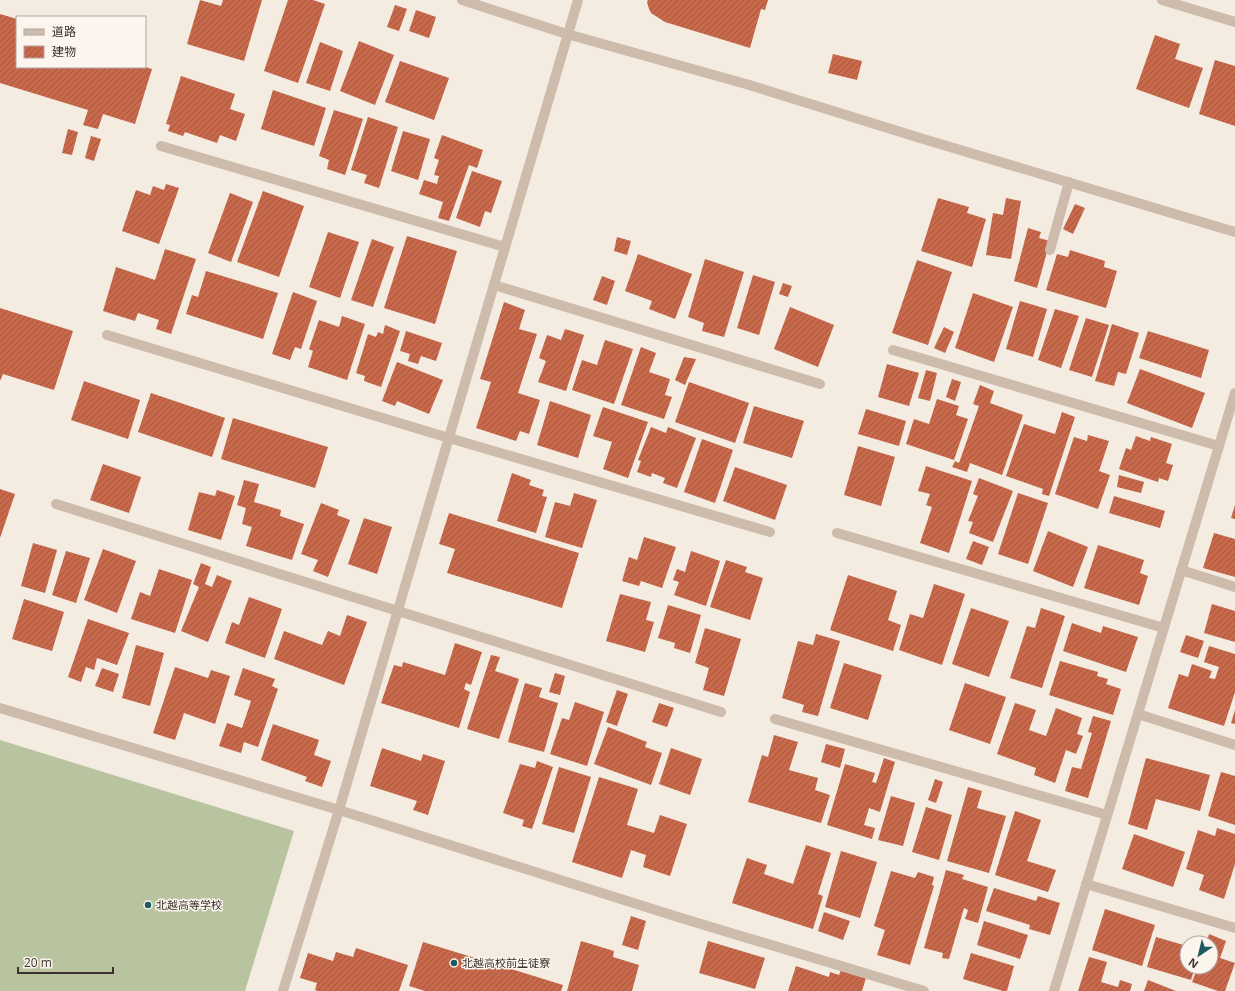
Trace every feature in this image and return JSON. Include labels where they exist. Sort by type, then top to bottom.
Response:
[{"type":"street","points":[[462,0],[568,34],[746,84],[1235,232]]},
{"type":"street","points":[[283,991],[398,612],[578,0]]},
{"type":"street","points":[[1162,0],[1235,22]]},
{"type":"street","points":[[161,146],[505,247]]},
{"type":"street","points":[[1050,250],[1068,182]]},
{"type":"street","points":[[494,285],[820,384]]},
{"type":"street","points":[[107,335],[449,438],[770,532]]},
{"type":"street","points":[[893,350],[1219,446]]},
{"type":"street","points":[[1054,991],[1219,446],[1232,414],[1235,393]]},
{"type":"street","points":[[56,504],[721,712]]},
{"type":"street","points":[[837,532],[1164,628]]},
{"type":"street","points":[[1181,570],[1235,588]]},
{"type":"street","points":[[0,708],[339,810],[681,918],[924,991]]},
{"type":"street","points":[[1138,714],[1235,745]]},
{"type":"street","points":[[775,719],[1107,815]]},
{"type":"street","points":[[1086,884],[1235,928]]},
{"type":"green space","name":"北越高等学校","points":[[0,740],[294,831],[245,991],[0,991]]},
{"type":"building","points":[[200,0],[221,6],[223,0],[262,0],[244,61],[187,44]]},
{"type":"building","points":[[288,0],[313,0],[325,4],[298,83],[264,71]]},
{"type":"building","points":[[648,0],[768,0],[765,10],[761,9],[750,48],[665,22],[651,13],[647,2]]},
{"type":"building","points":[[395,5],[407,9],[399,31],[387,27]]},
{"type":"building","points":[[416,10],[436,17],[429,38],[409,31]]},
{"type":"building","points":[[0,14],[16,19],[16,68],[146,67],[152,69],[135,124],[103,114],[98,129],[83,125],[88,110],[0,83]]},
{"type":"building","points":[[1155,35],[1180,44],[1175,59],[1203,68],[1189,108],[1136,89]]},
{"type":"building","points":[[359,41],[394,55],[375,105],[340,91]]},
{"type":"building","points":[[320,42],[343,51],[330,91],[306,83]]},
{"type":"building","points":[[833,54],[862,61],[857,80],[828,73]]},
{"type":"building","points":[[1215,60],[1235,66],[1235,126],[1199,114]]},
{"type":"building","points":[[400,61],[449,78],[434,120],[385,102]]},
{"type":"building","points":[[181,76],[235,94],[230,109],[245,114],[236,141],[220,135],[217,143],[185,132],[183,136],[168,131],[170,125],[166,124]]},
{"type":"building","points":[[273,90],[326,108],[314,146],[261,129]]},
{"type":"building","points":[[334,110],[363,119],[345,175],[327,169],[329,160],[319,156]]},
{"type":"building","points":[[368,117],[398,127],[379,188],[364,183],[367,175],[351,170]]},
{"type":"building","points":[[68,129],[78,132],[72,155],[62,153]]},
{"type":"building","points":[[403,131],[430,139],[418,180],[391,171]]},
{"type":"building","points":[[442,135],[483,150],[477,168],[469,165],[449,221],[438,218],[443,202],[419,194],[424,180],[437,184],[439,176],[434,175],[439,160],[434,158]]},
{"type":"building","points":[[91,136],[101,139],[94,161],[85,158]]},
{"type":"building","points":[[472,171],[502,181],[491,213],[485,211],[480,227],[456,218]]},
{"type":"building","points":[[166,184],[179,188],[159,244],[122,231],[136,190],[150,195],[153,186],[164,190]]},
{"type":"building","points":[[263,191],[304,206],[279,277],[237,262]]},
{"type":"building","points":[[230,193],[253,202],[231,262],[208,253]]},
{"type":"building","points":[[938,198],[969,207],[967,213],[986,219],[972,267],[921,251]]},
{"type":"building","points":[[1006,198],[1021,201],[1011,259],[986,255],[993,213],[1003,215]]},
{"type":"building","points":[[1075,204],[1085,208],[1073,234],[1063,229]]},
{"type":"building","points":[[1028,228],[1041,232],[1039,238],[1050,241],[1037,288],[1014,281]]},
{"type":"building","points":[[328,232],[359,242],[340,298],[309,287]]},
{"type":"building","points":[[407,236],[457,251],[435,324],[384,308]]},
{"type":"building","points":[[617,237],[631,241],[627,255],[614,251]]},
{"type":"building","points":[[372,239],[394,247],[373,307],[351,300]]},
{"type":"building","points":[[165,249],[196,259],[171,334],[156,329],[159,320],[138,313],[135,321],[103,311],[116,267],[155,280]]},
{"type":"building","points":[[1070,250],[1105,261],[1104,267],[1117,271],[1106,308],[1046,290],[1057,254],[1068,257]]},
{"type":"building","points":[[638,254],[692,274],[675,319],[649,309],[652,301],[625,291]]},
{"type":"building","points":[[705,259],[744,272],[724,337],[702,331],[704,323],[688,317]]},
{"type":"building","points":[[917,260],[952,272],[928,345],[892,333]]},
{"type":"building","points":[[206,271],[278,293],[263,339],[186,314],[192,295],[198,297]]},
{"type":"building","points":[[753,275],[775,282],[759,335],[737,328]]},
{"type":"building","points":[[602,276],[615,281],[607,305],[593,300]]},
{"type":"building","points":[[783,283],[792,286],[788,297],[779,294]]},
{"type":"building","points":[[293,292],[317,301],[301,349],[295,347],[290,360],[272,354]]},
{"type":"building","points":[[973,293],[1013,307],[994,362],[955,348]]},
{"type":"building","points":[[1020,301],[1047,309],[1033,357],[1006,349]]},
{"type":"building","points":[[504,302],[525,310],[519,329],[537,334],[518,393],[540,400],[529,434],[520,431],[516,441],[476,428],[491,382],[480,379]]},
{"type":"building","points":[[790,307],[834,325],[818,367],[774,349]]},
{"type":"building","points":[[0,308],[73,331],[54,390],[3,374],[0,381]]},
{"type":"building","points":[[1055,309],[1079,316],[1061,368],[1038,360]]},
{"type":"building","points":[[342,316],[365,324],[347,380],[308,367],[313,351],[309,349],[319,320],[339,327]]},
{"type":"building","points":[[1086,318],[1109,325],[1092,377],[1069,370]]},
{"type":"building","points":[[1112,324],[1139,333],[1126,374],[1118,372],[1114,386],[1095,381]]},
{"type":"building","points":[[385,325],[400,331],[381,387],[364,381],[365,376],[356,373],[368,334],[376,337],[378,332],[383,334]]},
{"type":"building","points":[[944,327],[954,332],[945,353],[934,348]]},
{"type":"building","points":[[565,329],[584,335],[566,391],[538,382],[546,361],[539,358],[547,335],[561,340]]},
{"type":"building","points":[[406,331],[442,343],[436,361],[421,356],[418,364],[408,361],[410,354],[400,351]]},
{"type":"building","points":[[1148,331],[1209,350],[1201,378],[1139,358]]},
{"type":"building","points":[[605,340],[633,349],[614,404],[572,390],[582,360],[597,365]]},
{"type":"building","points":[[641,347],[656,353],[649,372],[670,379],[665,395],[672,397],[664,419],[621,405]]},
{"type":"building","points":[[684,357],[696,359],[685,385],[675,380]]},
{"type":"building","points":[[397,362],[443,380],[429,414],[397,401],[395,406],[382,401]]},
{"type":"building","points":[[887,364],[919,373],[909,406],[878,397]]},
{"type":"building","points":[[1140,369],[1205,393],[1192,428],[1127,403]]},
{"type":"building","points":[[926,370],[937,373],[930,401],[918,398]]},
{"type":"building","points":[[952,379],[961,382],[955,401],[946,397]]},
{"type":"building","points":[[84,381],[140,400],[128,439],[71,420]]},
{"type":"building","points":[[689,382],[749,403],[735,443],[675,422]]},
{"type":"building","points":[[980,385],[994,391],[990,403],[1023,415],[1002,475],[970,463],[967,472],[952,467],[955,461],[959,463],[979,406],[973,404]]},
{"type":"building","points":[[151,393],[225,418],[212,457],[138,432]]},
{"type":"building","points":[[937,399],[959,406],[956,415],[968,419],[954,460],[906,444],[914,419],[929,424]]},
{"type":"building","points":[[550,401],[591,415],[578,458],[537,445]]},
{"type":"building","points":[[754,406],[804,421],[792,458],[743,443]]},
{"type":"building","points":[[603,407],[648,422],[628,478],[603,469],[612,442],[593,436]]},
{"type":"building","points":[[866,409],[906,421],[899,446],[858,434]]},
{"type":"building","points":[[1062,412],[1075,417],[1049,496],[1042,494],[1043,489],[1006,476],[1024,424],[1055,434]]},
{"type":"building","points":[[233,418],[328,447],[315,488],[221,459]]},
{"type":"building","points":[[651,427],[666,433],[668,427],[696,438],[677,488],[663,483],[665,478],[652,473],[651,477],[637,472],[641,461],[638,460]]},
{"type":"building","points":[[1088,435],[1109,441],[1099,471],[1110,475],[1098,509],[1055,494],[1074,437],[1087,441]]},
{"type":"building","points":[[1136,436],[1150,441],[1151,437],[1172,444],[1166,463],[1173,465],[1168,481],[1159,478],[1158,482],[1119,469],[1126,448],[1131,450]]},
{"type":"building","points":[[702,439],[733,450],[715,503],[684,492]]},
{"type":"building","points":[[858,446],[895,457],[881,506],[844,495]]},
{"type":"building","points":[[103,464],[141,477],[129,513],[90,500]]},
{"type":"building","points":[[926,466],[972,481],[949,553],[920,543],[932,507],[926,505],[930,494],[918,491]]},
{"type":"building","points":[[735,467],[787,485],[775,520],[723,501]]},
{"type":"building","points":[[512,473],[531,480],[529,485],[544,490],[542,496],[547,497],[536,533],[497,521]]},
{"type":"building","points":[[1119,475],[1144,482],[1141,493],[1117,487]]},
{"type":"building","points":[[979,478],[1013,491],[993,542],[969,533],[973,522],[968,521],[978,496],[973,494]]},
{"type":"building","points":[[244,480],[259,484],[254,502],[281,510],[280,516],[304,524],[292,560],[246,546],[252,527],[242,524],[246,508],[237,505]]},
{"type":"building","points":[[0,489],[15,494],[0,538]]},
{"type":"building","points":[[217,490],[235,496],[221,540],[188,530],[199,492],[215,496]]},
{"type":"building","points":[[574,493],[597,500],[582,548],[545,537],[555,502],[570,506]]},
{"type":"building","points":[[1018,493],[1048,503],[1028,564],[998,554]]},
{"type":"building","points":[[1114,496],[1165,511],[1160,528],[1109,513]]},
{"type":"building","points":[[321,503],[339,510],[337,515],[350,520],[328,577],[313,571],[318,560],[301,554]]},
{"type":"building","points":[[1235,505],[1235,519],[1231,518]]},
{"type":"building","points":[[449,513],[579,553],[562,608],[447,573],[455,549],[439,544]]},
{"type":"building","points":[[364,518],[392,527],[377,574],[348,564]]},
{"type":"building","points":[[1048,531],[1088,547],[1073,587],[1033,571]]},
{"type":"building","points":[[1214,533],[1235,539],[1235,577],[1203,568]]},
{"type":"building","points":[[644,537],[676,547],[662,588],[641,581],[639,586],[622,581],[629,557],[637,560]]},
{"type":"building","points":[[973,541],[989,547],[982,565],[966,559]]},
{"type":"building","points":[[33,543],[57,550],[45,593],[21,586]]},
{"type":"building","points":[[1098,545],[1144,560],[1140,573],[1148,576],[1139,605],[1084,588]]},
{"type":"building","points":[[103,549],[136,561],[117,613],[84,600]]},
{"type":"building","points":[[66,551],[90,558],[76,603],[52,595]]},
{"type":"building","points":[[691,551],[720,561],[706,606],[674,595],[679,582],[673,580],[677,569],[685,572]]},
{"type":"building","points":[[726,560],[747,567],[745,572],[763,578],[750,620],[710,607]]},
{"type":"building","points":[[201,563],[211,567],[205,584],[212,587],[217,575],[232,581],[208,642],[181,631],[199,587],[193,584]]},
{"type":"building","points":[[159,569],[192,580],[175,633],[131,619],[140,592],[150,596]]},
{"type":"building","points":[[848,575],[897,591],[888,620],[901,625],[893,651],[830,630]]},
{"type":"building","points":[[934,584],[965,594],[942,665],[899,650],[910,614],[923,618]]},
{"type":"building","points":[[620,594],[651,602],[646,620],[654,622],[645,652],[606,641]]},
{"type":"building","points":[[249,597],[282,609],[265,658],[225,643],[232,622],[239,625]]},
{"type":"building","points":[[24,599],[64,612],[52,651],[12,639]]},
{"type":"building","points":[[1212,604],[1235,611],[1235,642],[1204,633]]},
{"type":"building","points":[[668,605],[701,615],[690,653],[674,648],[675,643],[658,638]]},
{"type":"building","points":[[971,608],[1009,621],[989,677],[952,664]]},
{"type":"building","points":[[1041,608],[1065,616],[1042,688],[1010,678],[1027,626],[1035,628]]},
{"type":"building","points":[[347,615],[367,622],[344,685],[274,659],[284,631],[322,645],[328,631],[340,636]]},
{"type":"building","points":[[88,619],[129,633],[117,665],[97,658],[94,670],[86,667],[81,682],[68,677]]},
{"type":"building","points":[[1072,623],[1101,633],[1103,626],[1138,637],[1126,672],[1063,651]]},
{"type":"building","points":[[705,628],[741,639],[724,696],[703,690],[709,668],[695,663]]},
{"type":"building","points":[[816,634],[840,641],[818,716],[802,712],[804,705],[782,698],[798,641],[813,645]]},
{"type":"building","points":[[1186,635],[1204,641],[1198,658],[1180,652]]},
{"type":"building","points":[[455,643],[482,652],[471,685],[466,683],[464,689],[470,692],[459,728],[381,703],[394,665],[402,667],[403,662],[445,675]]},
{"type":"building","points":[[136,645],[164,653],[150,706],[122,698]]},
{"type":"building","points":[[1209,646],[1235,654],[1235,692],[1224,726],[1168,708],[1179,674],[1188,677],[1192,664],[1212,671],[1209,678],[1215,679],[1219,667],[1204,662]]},
{"type":"building","points":[[491,655],[500,657],[495,671],[519,679],[499,739],[467,729]]},
{"type":"building","points":[[1060,661],[1098,672],[1097,676],[1108,679],[1106,684],[1121,689],[1113,715],[1049,695]]},
{"type":"building","points":[[844,663],[882,675],[868,720],[830,708]]},
{"type":"building","points":[[175,667],[208,678],[211,670],[230,676],[215,724],[184,713],[175,740],[153,733]]},
{"type":"building","points":[[102,668],[119,674],[113,692],[95,686]]},
{"type":"building","points":[[243,668],[275,679],[272,686],[278,689],[258,747],[244,742],[241,753],[219,746],[227,723],[242,728],[251,701],[234,695]]},
{"type":"building","points":[[555,673],[565,676],[560,695],[549,692]]},
{"type":"building","points":[[525,683],[542,688],[539,697],[558,703],[544,752],[508,742]]},
{"type":"building","points":[[965,683],[1006,697],[990,744],[949,730]]},
{"type":"building","points":[[617,690],[628,694],[617,726],[606,722]]},
{"type":"building","points":[[575,702],[604,712],[587,766],[550,754],[562,718],[569,720]]},
{"type":"building","points":[[659,703],[674,708],[667,727],[652,722]]},
{"type":"building","points":[[1015,703],[1036,710],[1029,730],[1046,736],[1056,708],[1082,718],[1077,734],[1083,736],[1076,754],[1066,750],[1055,783],[1034,775],[1036,768],[997,754]]},
{"type":"building","points":[[1235,710],[1235,724],[1231,723]]},
{"type":"building","points":[[1093,716],[1111,721],[1088,798],[1065,791],[1072,767],[1081,769],[1092,733],[1088,732]]},
{"type":"building","points":[[273,724],[319,740],[314,755],[331,761],[322,787],[305,781],[307,777],[261,760]]},
{"type":"building","points":[[608,727],[647,742],[645,747],[662,753],[651,785],[594,764]]},
{"type":"building","points":[[774,735],[798,742],[789,770],[818,778],[815,790],[830,795],[821,823],[748,802],[762,755],[768,757]]},
{"type":"building","points":[[826,744],[845,749],[840,768],[821,762]]},
{"type":"building","points":[[382,748],[421,761],[423,754],[445,761],[428,815],[413,810],[417,801],[370,786]]},
{"type":"building","points":[[671,748],[702,759],[690,795],[659,784]]},
{"type":"building","points":[[884,758],[895,762],[880,812],[869,808],[864,825],[875,828],[872,839],[827,825],[845,764],[875,773],[872,782],[876,783]]},
{"type":"building","points":[[1146,758],[1210,775],[1200,811],[1156,799],[1147,830],[1128,824]]},
{"type":"building","points":[[537,761],[553,767],[532,829],[522,826],[524,820],[503,813],[520,764],[535,768]]},
{"type":"building","points":[[559,767],[591,777],[574,833],[542,824]]},
{"type":"building","points":[[1221,772],[1235,776],[1235,825],[1208,816]]},
{"type":"building","points":[[599,777],[638,789],[627,825],[654,833],[660,815],[687,824],[670,876],[643,867],[646,855],[631,850],[622,878],[572,862]]},
{"type":"building","points":[[935,779],[943,782],[936,803],[928,800]]},
{"type":"building","points":[[968,787],[982,791],[977,808],[1006,816],[989,873],[947,861]]},
{"type":"building","points":[[891,796],[915,803],[903,846],[878,840]]},
{"type":"building","points":[[926,807],[952,815],[939,860],[912,852]]},
{"type":"building","points":[[1015,811],[1041,820],[1027,861],[1056,870],[1048,892],[995,875]]},
{"type":"building","points":[[1217,828],[1235,834],[1235,864],[1224,899],[1199,890],[1204,875],[1186,869],[1198,830],[1215,836]]},
{"type":"building","points":[[1134,834],[1185,852],[1173,887],[1122,869]]},
{"type":"building","points":[[806,845],[831,853],[818,894],[823,896],[813,929],[732,903],[747,858],[767,865],[764,874],[793,884]]},
{"type":"building","points":[[841,851],[877,862],[860,918],[825,907]]},
{"type":"building","points":[[946,870],[964,875],[962,879],[988,887],[978,923],[965,919],[968,910],[964,908],[949,959],[942,958],[943,953],[924,948]]},
{"type":"building","points":[[891,871],[915,878],[918,872],[934,877],[932,885],[934,886],[910,965],[877,955],[885,930],[874,926]]},
{"type":"building","points":[[994,888],[1036,901],[1038,896],[1060,903],[1050,935],[1029,929],[1030,925],[986,911]]},
{"type":"building","points":[[1105,909],[1155,925],[1142,966],[1092,950]]},
{"type":"building","points":[[824,912],[850,921],[843,940],[818,931]]},
{"type":"building","points":[[631,916],[646,921],[638,950],[622,945]]},
{"type":"building","points":[[984,921],[1028,935],[1020,959],[977,945]]},
{"type":"building","points":[[1156,937],[1179,944],[1179,975],[1193,975],[1191,980],[1147,967]]},
{"type":"building","points":[[1219,938],[1226,941],[1220,958],[1235,963],[1225,991],[1218,991],[1192,982],[1195,975],[1219,975]]},
{"type":"building","points":[[581,941],[614,951],[613,957],[639,965],[632,991],[567,991]]},
{"type":"building","points":[[708,941],[765,958],[755,989],[699,973]]},
{"type":"building","name":"北越高校前生徒寮","points":[[423,942],[563,985],[561,991],[425,991],[409,986]]},
{"type":"building","points":[[356,948],[408,965],[399,991],[318,991],[315,990],[317,983],[300,978],[308,953],[333,961],[336,952],[353,957]]},
{"type":"building","points":[[971,953],[1014,966],[1007,991],[963,979]]},
{"type":"building","points":[[1089,957],[1107,962],[1101,982],[1118,987],[1120,980],[1132,984],[1130,991],[1078,991]]},
{"type":"building","points":[[796,966],[829,977],[830,972],[839,975],[841,970],[866,978],[862,991],[788,991]]},
{"type":"building","points":[[1148,980],[1176,991],[1144,991]]},
{"type":"place","name":"北越高等学校","points":[[148,905]]},
{"type":"place","name":"北越高校前生徒寮","points":[[454,963]]}]
